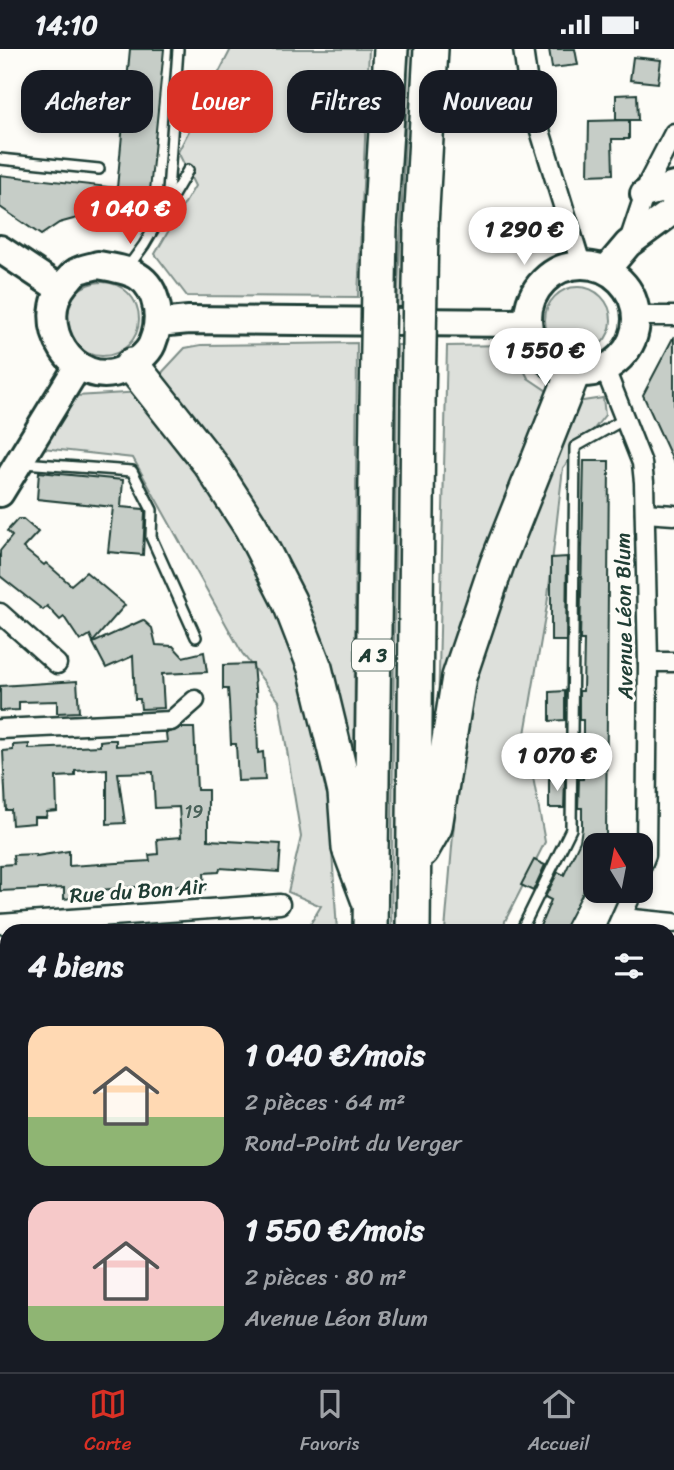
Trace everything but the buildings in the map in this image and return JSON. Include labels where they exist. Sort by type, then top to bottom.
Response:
[{"type":"highway","name":"A 3","points":[[370,917],[380,227],[391,49]]},
{"type":"highway","name":"A 3","points":[[413,924],[421,226],[431,49]]},
{"type":"highway","points":[[132,365],[211,465],[251,527],[289,601],[315,668],[345,792],[349,848],[370,917]]},
{"type":"highway","points":[[414,864],[435,827],[448,737],[463,664],[497,564],[589,371]]},
{"type":"street","points":[[523,49],[530,99],[593,267]]},
{"type":"street","points":[[628,244],[644,194],[674,133]]},
{"type":"street","points":[[664,152],[673,194]]},
{"type":"street","points":[[644,194],[673,194]]},
{"type":"street","points":[[593,267],[628,244],[673,194]]},
{"type":"street","points":[[0,250],[60,289]]},
{"type":"street","points":[[98,265],[126,270],[151,287],[158,323],[151,347],[132,365],[113,374],[94,372],[78,366],[61,349],[52,325],[53,306],[60,289],[76,272],[98,265]]},
{"type":"street","points":[[593,267],[619,279],[629,292],[636,316],[633,337],[627,350],[617,361],[589,371],[556,367],[541,356],[531,341],[527,323],[528,306],[536,289],[548,276],[563,268],[593,267]]},
{"type":"street","points":[[636,316],[674,316]]},
{"type":"street","points":[[158,323],[212,320],[527,323]]},
{"type":"street","points":[[6,480],[78,366]]},
{"type":"street","name":"Avenue Léon Blum","points":[[589,371],[624,420],[642,463],[648,662],[646,833]]},
{"type":"street","points":[[645,513],[674,515]]},
{"type":"street","points":[[0,613],[57,664]]},
{"type":"street","points":[[648,662],[674,662]]},
{"type":"street","points":[[0,729],[171,721],[195,700]]},
{"type":"street","points":[[628,903],[619,924],[674,923]]},
{"type":"street","name":"Rue du Bon Air","points":[[0,924],[280,904]]},
{"type":"lane","points":[[167,206],[178,49]]},
{"type":"lane","points":[[0,159],[99,169]]},
{"type":"lane","points":[[126,270],[144,245],[188,170]]},
{"type":"lane","points":[[524,924],[571,829],[575,447],[624,420]]},
{"type":"lane","points":[[6,480],[132,471],[152,510],[151,537],[195,637]]},
{"type":"shaded area","points":[[231,49],[369,49],[368,70],[287,70],[287,133],[365,133],[358,297],[187,296],[155,254],[195,186],[178,152],[188,133],[273,133],[273,70],[220,70]]},
{"type":"shaded area","points":[[409,49],[416,49],[404,309],[397,310]]},
{"type":"shaded area","points":[[95,282],[109,282],[123,288],[133,298],[139,319],[137,333],[123,350],[109,356],[95,356],[81,350],[71,340],[65,326],[65,312],[71,298],[81,288]]},
{"type":"shaded area","points":[[572,287],[584,287],[602,296],[609,307],[609,333],[602,344],[591,351],[572,353],[559,348],[550,339],[545,326],[545,314],[550,301],[559,292]]},
{"type":"shaded area","points":[[357,343],[354,793],[331,678],[157,378],[185,348],[201,345]]},
{"type":"shaded area","points":[[397,345],[405,345],[398,924],[391,924]]},
{"type":"shaded area","points":[[511,345],[528,378],[553,395],[438,713],[447,346]]},
{"type":"shaded area","points":[[142,392],[256,561],[301,671],[329,803],[337,924],[310,924],[321,906],[288,892],[301,837],[279,701],[242,653],[133,458],[42,448],[76,396]]},
{"type":"shaded area","points":[[603,398],[605,415],[563,468],[547,605],[525,734],[545,842],[505,924],[446,924],[459,763],[481,648],[577,402]]}]
